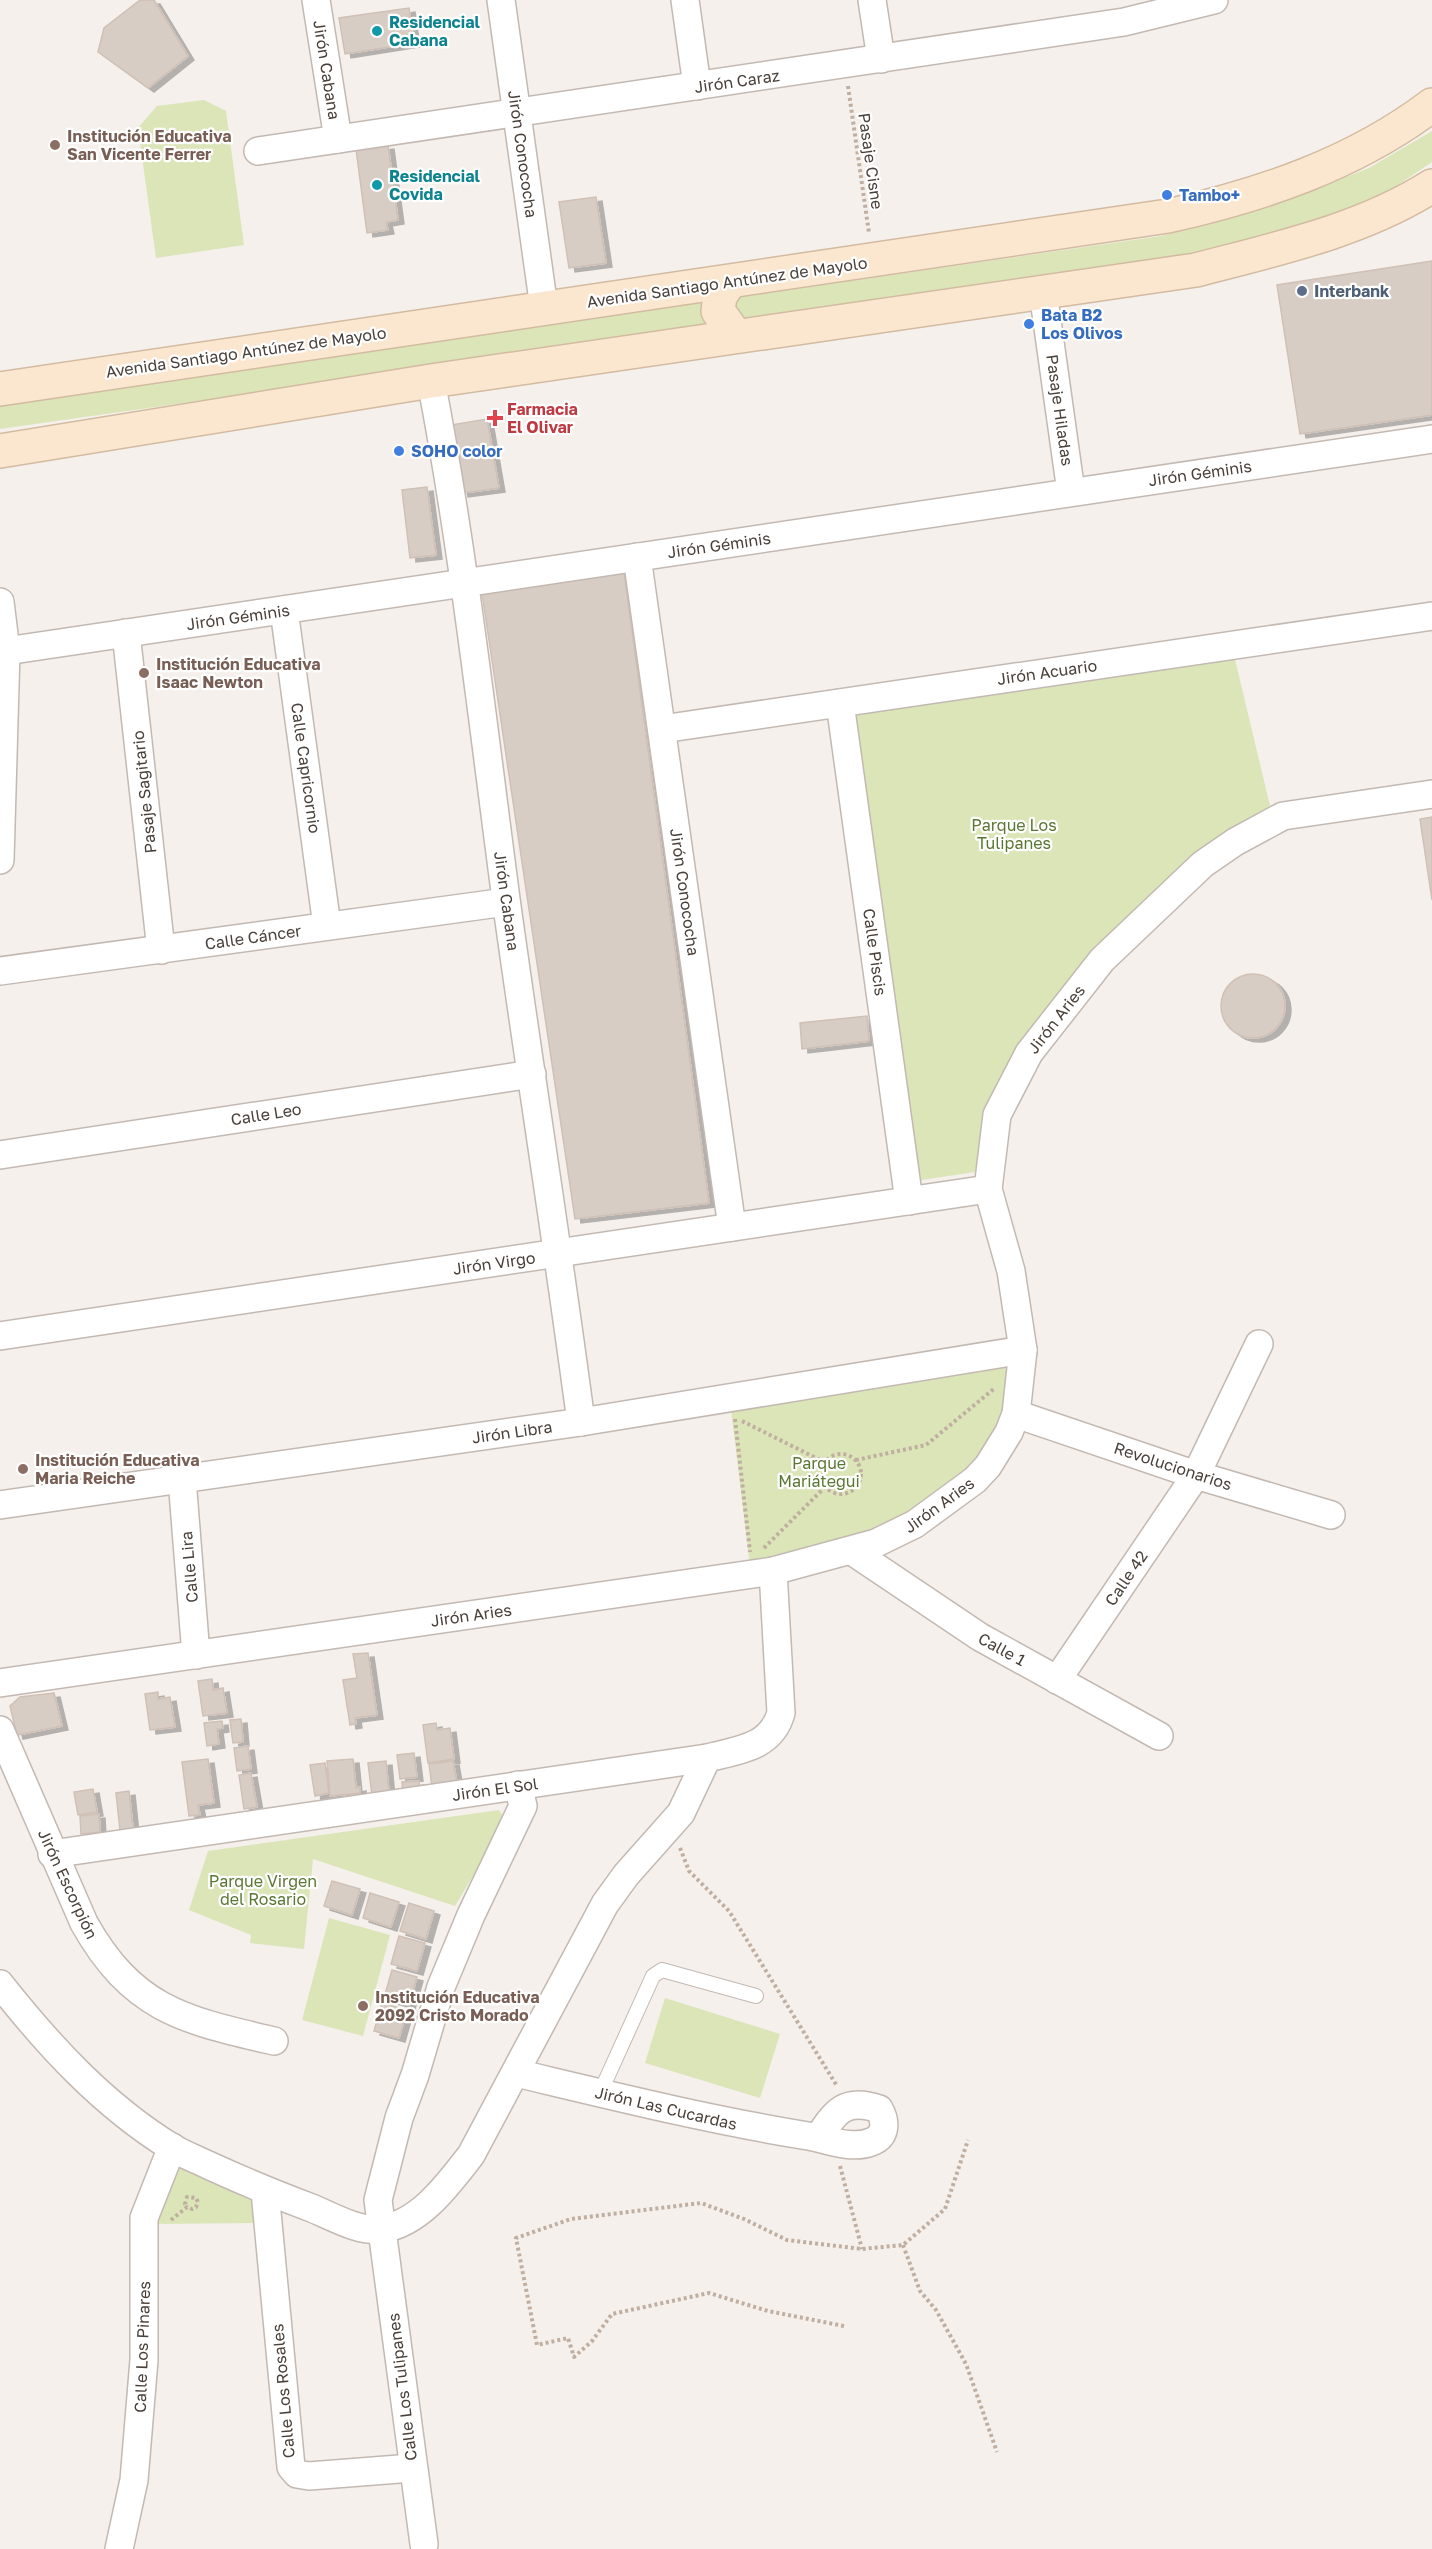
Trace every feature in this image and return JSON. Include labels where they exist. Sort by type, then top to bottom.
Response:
[{"type":"main road","name":"Avenida Santiago Antúnez de Mayolo","points":[[0,389],[1129,224],[1238,199],[1281,186],[1347,158],[1412,120],[1432,105]]},
{"type":"main road","points":[[0,450],[431,381],[1196,270],[1288,246],[1356,224],[1413,198],[1432,186]]},
{"type":"main road","points":[[720,339],[718,311],[720,296],[729,283]]},
{"type":"main road","points":[[697,288],[708,299],[713,313],[712,327],[720,339]]},
{"type":"street","name":"Jirón Cabana","points":[[316,0],[338,139]]},
{"type":"street","name":"Jirón Conococha","points":[[501,0],[544,308]]},
{"type":"street","points":[[685,0],[698,86]]},
{"type":"street","points":[[872,0],[881,59]]},
{"type":"street","name":"Jirón Caraz","points":[[258,151],[1124,22],[1214,0]]},
{"type":"street","name":"Pasaje Hiladas","points":[[1043,292],[1071,492]]},
{"type":"street","name":"Jirón Cabana","points":[[431,381],[464,583],[506,902],[559,1253],[581,1422]]},
{"type":"street","name":"Jirón Géminis","points":[[6,651],[1432,439]]},
{"type":"street","name":"Jirón Conococha","points":[[638,557],[732,1227]]},
{"type":"street","points":[[0,602],[6,651],[0,860]]},
{"type":"street","name":"Calle Capricornio","points":[[284,610],[327,926]]},
{"type":"street","name":"Jirón Acuario","points":[[662,729],[1432,616]]},
{"type":"street","name":"Pasaje Sagitario","points":[[126,633],[161,950]]},
{"type":"street","name":"Calle Piscis","points":[[840,703],[909,1201]]},
{"type":"street","name":"Jirón Aries","points":[[0,1683],[759,1569],[852,1551],[897,1534],[933,1512],[975,1480],[998,1451],[1016,1414],[1023,1350],[1011,1271],[988,1190],[997,1115],[1029,1053],[1102,960],[1203,864],[1235,842],[1283,816],[1432,794]]},
{"type":"street","name":"Calle Cáncer","points":[[0,971],[506,902]]},
{"type":"street","name":"Calle Leo","points":[[0,1155],[532,1074]]},
{"type":"street","name":"Jirón Virgo","points":[[0,1336],[988,1190]]},
{"type":"street","name":"Calle 42","points":[[1057,1680],[1196,1475],[1259,1344]]},
{"type":"street","name":"Jirón Libra","points":[[0,1505],[581,1422],[1023,1350]]},
{"type":"street","name":"Revolucionarios","points":[[1016,1414],[1196,1475],[1331,1515]]},
{"type":"street","name":"Calle Lira","points":[[182,1479],[196,1655]]},
{"type":"street","name":"Calle 1","points":[[852,1551],[963,1627],[1159,1736]]},
{"type":"street","name":"Jirón El Sol","points":[[52,1854],[707,1758],[754,1746],[765,1740],[779,1720],[781,1705],[759,1569]]},
{"type":"street","name":"Jirón Escorpión","points":[[0,1730],[52,1854],[94,1941],[123,1977],[148,1999],[175,2015],[207,2026],[274,2041]]},
{"type":"street","points":[[0,1984],[56,2051],[90,2085],[172,2147],[266,2191],[362,2228],[383,2229],[403,2222],[424,2208],[448,2185],[471,2155],[605,1904],[626,1875],[681,1813],[707,1758]]},
{"type":"street","name":"Calle Los Tulipanes","points":[[424,2544],[412,2468],[378,2200],[399,2118],[415,2074],[441,1987],[471,1915],[523,1806],[518,1785]]},
{"type":"street","name":"Jirón Las Cucardas","points":[[516,2073],[750,2127],[826,2140]]},
{"type":"street","name":"Calle Los Pinares","points":[[119,2549],[134,2480],[144,2360],[144,2218],[172,2147]]},
{"type":"street","name":"Calle Los Rosales","points":[[266,2191],[291,2467],[297,2474],[309,2476],[412,2468]]},
{"type":"lane","points":[[600,2093],[652,1976],[662,1970],[756,1996]]},
{"type":"path","name":"Pasaje Cisne","points":[[845,65],[873,261]]},
{"type":"path","points":[[856,1460],[926,1445],[995,1387]]},
{"type":"path","points":[[759,1569],[735,1417],[824,1462]]},
{"type":"path","points":[[839,1454],[848,1455],[856,1460],[861,1476],[854,1489],[839,1494],[825,1487],[820,1475],[824,1462],[831,1456],[839,1454]]},
{"type":"path","points":[[759,1569],[825,1487]]},
{"type":"path","points":[[672,1825],[689,1871],[729,1911],[838,2088]]},
{"type":"path","points":[[826,2140],[862,2249]]},
{"type":"path","points":[[844,2326],[768,2311],[709,2293],[612,2314],[592,2341],[574,2357],[568,2338],[537,2345],[516,2238],[571,2219],[702,2203],[744,2219],[787,2240],[862,2249],[903,2245],[945,2209],[968,2140]]},
{"type":"path","points":[[169,2221],[187,2207]]},
{"type":"path","points":[[903,2245],[920,2291],[936,2310],[966,2364],[997,2452]]},
{"type":"green space","points":[[204,100],[226,111],[244,245],[156,258],[138,128],[157,106]]},
{"type":"green space","points":[[1432,131],[1432,162],[1380,197],[1284,235],[1185,261],[0,429],[0,404],[1161,236],[1288,200],[1369,168]]},
{"type":"green space","name":"Parque Los Tulipanes","points":[[1233,651],[1271,810],[1118,938],[989,1120],[975,1172],[915,1181],[849,714]]},
{"type":"green space","name":"Parque Mariátegui","points":[[1013,1364],[1000,1427],[976,1466],[931,1502],[876,1534],[750,1565],[731,1410]]},
{"type":"green space","name":"Parque Virgen del Rosario","points":[[499,1810],[506,1821],[455,1906],[313,1859],[304,1949],[250,1943],[251,1935],[189,1910],[208,1851]]},
{"type":"green space","points":[[329,1918],[390,1935],[363,2036],[302,2020]]},
{"type":"green space","points":[[665,1998],[780,2034],[760,2098],[645,2063]]},
{"type":"green space","points":[[175,2161],[254,2190],[256,2223],[153,2224]]},
{"type":"building","points":[[140,0],[154,0],[188,56],[148,88],[98,52],[104,28]]},
{"type":"building","name":"Residencial Cabana","points":[[409,8],[414,43],[345,54],[339,18]]},
{"type":"building","name":"Residencial Covida","points":[[388,145],[398,220],[386,222],[388,230],[367,233],[356,149]]},
{"type":"building","points":[[596,197],[606,263],[569,268],[559,202]]},
{"type":"building","points":[[1432,261],[1432,415],[1300,434],[1277,285]]},
{"type":"building","points":[[487,419],[499,488],[462,493],[451,425]]},
{"type":"building","points":[[427,487],[436,555],[410,558],[402,490]]},
{"type":"building","points":[[624,572],[709,1203],[575,1219],[482,593]]},
{"type":"building","points":[[1432,817],[1432,900],[1420,819]]},
{"type":"building","points":[[1247,974],[1259,974],[1276,983],[1283,994],[1285,1006],[1283,1018],[1276,1029],[1259,1038],[1247,1038],[1235,1033],[1226,1024],[1221,1012],[1221,1000],[1226,988],[1235,979]]},
{"type":"building","points":[[867,1016],[869,1041],[802,1049],[800,1023]]},
{"type":"building","points":[[368,1653],[377,1715],[355,1718],[356,1724],[350,1725],[343,1680],[357,1678],[353,1654]]},
{"type":"building","points":[[212,1679],[213,1690],[223,1688],[227,1713],[203,1716],[198,1681]]},
{"type":"building","points":[[158,1692],[158,1699],[170,1697],[175,1727],[150,1730],[145,1694]]},
{"type":"building","points":[[54,1693],[62,1726],[17,1735],[10,1706],[20,1697]]},
{"type":"building","points":[[241,1719],[243,1742],[233,1743],[230,1720]]},
{"type":"building","points":[[222,1721],[223,1728],[217,1729],[219,1744],[207,1746],[204,1723]]},
{"type":"building","points":[[436,1723],[437,1730],[450,1728],[454,1759],[428,1763],[423,1725]]},
{"type":"building","points":[[248,1746],[251,1769],[237,1771],[234,1748]]},
{"type":"building","points":[[414,1753],[417,1777],[400,1779],[397,1755]]},
{"type":"building","points":[[208,1759],[214,1803],[198,1805],[200,1815],[189,1816],[182,1762]]},
{"type":"building","points":[[353,1759],[356,1788],[360,1787],[360,1793],[330,1796],[327,1761]]},
{"type":"building","points":[[386,1761],[389,1793],[372,1795],[368,1763]]},
{"type":"building","points":[[453,1761],[457,1783],[432,1787],[429,1764]]},
{"type":"building","points":[[325,1763],[329,1793],[315,1796],[310,1765]]},
{"type":"building","points":[[251,1773],[257,1807],[244,1809],[239,1775]]},
{"type":"building","points":[[419,1781],[420,1793],[403,1794],[402,1782]]},
{"type":"building","points":[[93,1789],[97,1812],[78,1815],[74,1792]]},
{"type":"building","points":[[129,1791],[133,1829],[120,1830],[116,1793]]},
{"type":"building","points":[[99,1814],[100,1832],[81,1834],[80,1816]]},
{"type":"building","points":[[332,1881],[360,1889],[352,1915],[324,1906]]},
{"type":"building","points":[[370,1893],[399,1902],[391,1927],[363,1918]]},
{"type":"building","points":[[409,1903],[434,1911],[426,1939],[400,1931]]},
{"type":"building","points":[[399,1936],[425,1943],[417,1971],[391,1964]]},
{"type":"building","points":[[392,1970],[417,1977],[409,2005],[384,1998]]},
{"type":"building","points":[[382,2003],[407,2010],[399,2038],[374,2031]]},
{"type":"place","name":"Residencial Cabana","points":[[377,31]]},
{"type":"place","name":"Institución Educativa San Vicente Ferrer","points":[[55,145]]},
{"type":"place","name":"Residencial Covida","points":[[377,185]]},
{"type":"place","name":"Tambo+","points":[[1167,195]]},
{"type":"place","name":"Interbank","points":[[1302,291]]},
{"type":"place","name":"Bata B2 Los Olivos","points":[[1029,324]]},
{"type":"place","name":"Farmacia El Olivar","points":[[495,418]]},
{"type":"place","name":"SOHO color","points":[[399,451]]},
{"type":"place","name":"Institución Educativa Isaac Newton","points":[[144,673]]},
{"type":"place","name":"Institución Educativa Maria Reiche","points":[[23,1469]]},
{"type":"place","name":"Institución Educativa 2092 Cristo Morado","points":[[363,2006]]}]
